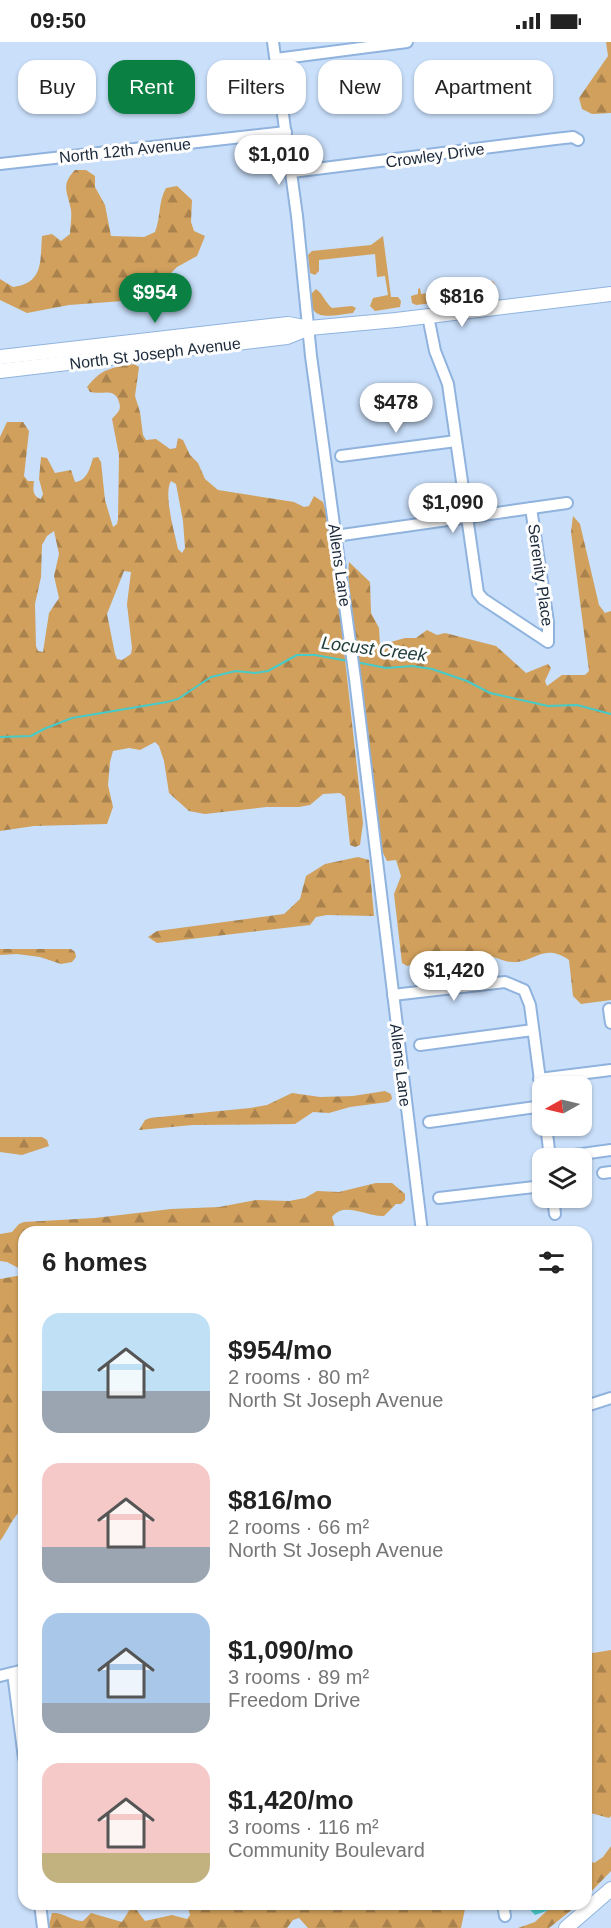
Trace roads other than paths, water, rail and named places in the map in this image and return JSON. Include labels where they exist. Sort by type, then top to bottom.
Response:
[{"type":"main road","name":"North St Joseph Avenue","points":[[0,371],[287,337],[309,328],[611,294]]},
{"type":"main road","name":"North St Joseph Avenue","points":[[0,357],[288,324],[309,328]]},
{"type":"main road","points":[[592,1907],[610,1892]]},
{"type":"main road","points":[[566,1928],[588,1910]]},
{"type":"street","name":"Allens Lane","points":[[273,42],[292,172],[335,536],[352,651],[421,1226]]},
{"type":"street","points":[[276,58],[407,42]]},
{"type":"street","name":"North 12th Avenue","points":[[0,164],[286,132]]},
{"type":"street","name":"Crowley Drive","points":[[292,172],[555,139],[573,137],[578,140]]},
{"type":"street","points":[[428,316],[435,351],[447,384],[467,518]]},
{"type":"street","points":[[341,456],[456,441]]},
{"type":"street","points":[[335,536],[567,503]]},
{"type":"street","name":"Serenity Place","points":[[467,518],[477,590],[480,597],[548,642],[548,622],[531,508]]},
{"type":"street","points":[[393,995],[506,982],[518,986],[528,996],[539,1076]]},
{"type":"street","points":[[609,1009],[611,1023]]},
{"type":"street","points":[[420,1045],[533,1030]]},
{"type":"street","points":[[563,1076],[611,1070]]},
{"type":"street","points":[[429,1122],[532,1106]]},
{"type":"street","points":[[592,1153],[611,1150]]},
{"type":"street","points":[[439,1198],[532,1187]]},
{"type":"street","points":[[554,1208],[555,1214]]},
{"type":"street","points":[[592,1404],[611,1398]]},
{"type":"street","points":[[0,1674],[18,1671]]},
{"type":"street","points":[[41,1910],[43,1928]]},
{"type":"street","points":[[504,1910],[505,1916]]},
{"type":"waterway","name":"Locust Creek","points":[[0,737],[31,736],[72,718],[178,699],[211,677],[236,671],[255,673],[268,671],[297,655],[315,655],[348,661]]},
{"type":"waterway","name":"Locust Creek","points":[[356,662],[386,668],[412,666],[432,669],[467,681],[490,693],[548,706],[577,705],[611,714]]}]
